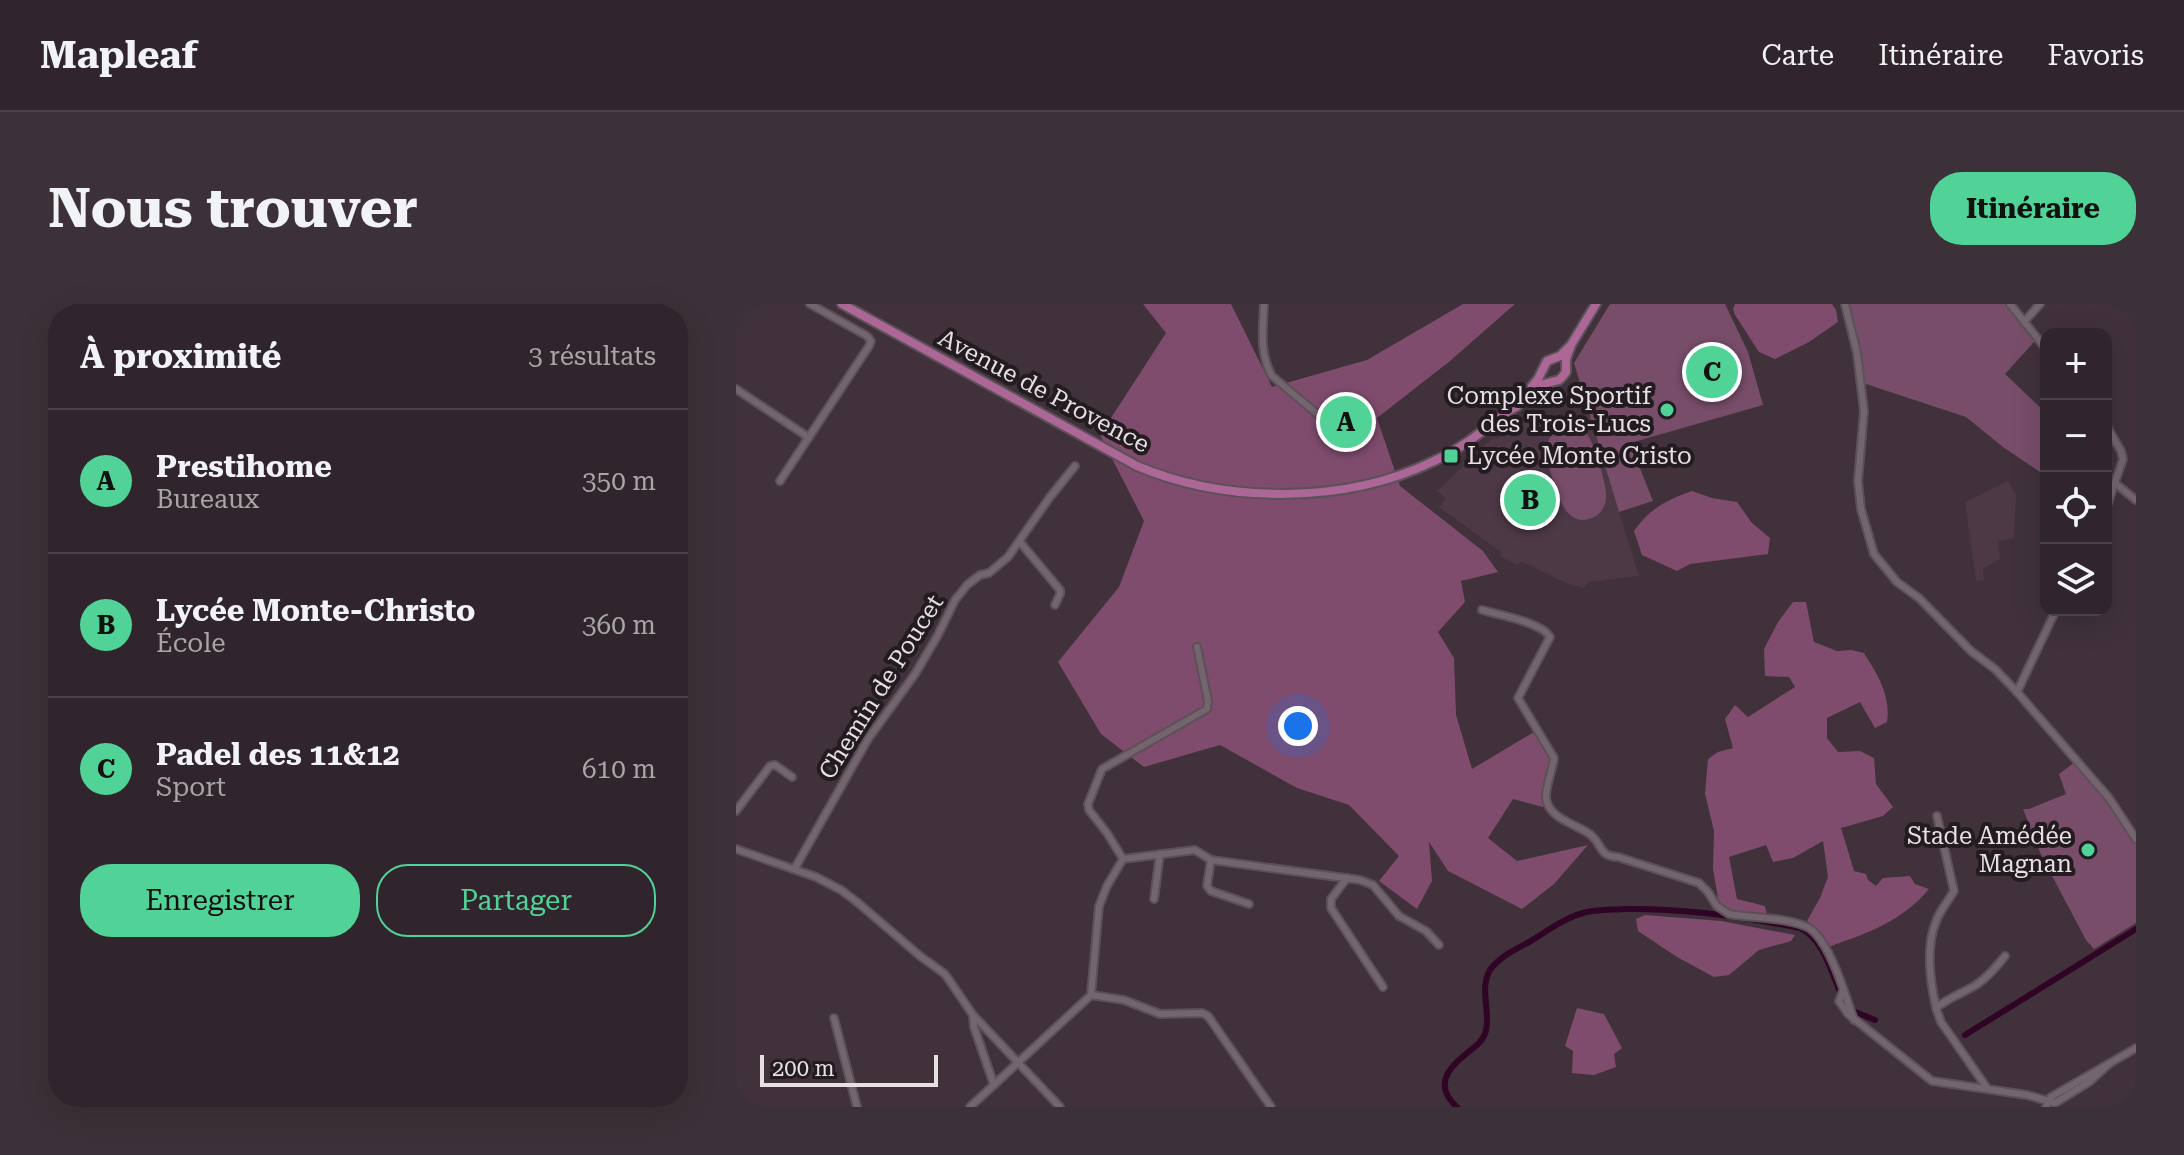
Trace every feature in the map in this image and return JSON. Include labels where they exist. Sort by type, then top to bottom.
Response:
[{"type":"main road","name":"Avenue de Provence","points":[[842,304],[1150,471],[1190,484],[1256,493],[1306,494],[1384,481],[1433,462],[1476,438],[1540,385],[1552,380]]},
{"type":"main road","points":[[1571,345],[1563,376],[1552,380],[1545,376],[1543,368],[1548,360],[1556,358],[1571,345],[1596,304]]},
{"type":"main road","points":[[1556,358],[1565,366]]},
{"type":"main road","name":"Avenue de Provence","points":[[1510,410],[1538,379],[1543,368]]},
{"type":"street","points":[[780,481],[871,341],[810,304]]},
{"type":"street","points":[[1264,304],[1262,349],[1265,365],[1272,376],[1334,428]]},
{"type":"street","points":[[1845,304],[1857,353],[1864,411],[1858,481],[1866,529],[1874,554],[1897,582],[1919,598],[2017,692],[2109,798],[2136,839]]},
{"type":"street","points":[[2010,304],[2040,342]]},
{"type":"street","points":[[2024,322],[2040,304]]},
{"type":"street","points":[[736,389],[808,437]]},
{"type":"street","points":[[2112,435],[2123,459],[2112,494]]},
{"type":"street","name":"Chemin de Poucet","points":[[795,868],[868,739],[915,674],[955,600],[967,585],[980,575],[989,573],[1008,557],[1075,466]]},
{"type":"street","points":[[2116,484],[2136,500]]},
{"type":"street","points":[[1020,542],[1060,590],[1055,605]]},
{"type":"street","points":[[1482,610],[1539,627],[1550,637],[1518,698],[1554,758],[1546,795],[1550,809],[1592,836],[1608,856],[1699,883],[1722,911],[1790,922],[1814,931],[1826,949],[1842,994],[1844,1010],[1932,1081],[2027,1095],[2047,1105],[2051,1097],[2136,1048]]},
{"type":"street","points":[[2017,692],[2053,616]]},
{"type":"street","points":[[1123,859],[1088,804],[1102,769],[1207,709],[1197,647]]},
{"type":"street","points":[[736,811],[770,766],[775,765],[792,777]]},
{"type":"street","points":[[1937,816],[1954,891],[1937,919],[1929,953],[1932,990],[1941,1022],[1987,1088]]},
{"type":"street","points":[[736,849],[795,868],[841,890],[945,974],[973,1015],[1060,1107]]},
{"type":"street","points":[[1123,859],[1195,850],[1211,860],[1347,878],[1373,885],[1399,916],[1426,931],[1439,945]]},
{"type":"street","points":[[1154,899],[1160,854]]},
{"type":"street","points":[[970,1107],[1091,995],[1099,906],[1123,859]]},
{"type":"street","points":[[1211,860],[1207,886],[1211,891],[1249,904]]},
{"type":"street","points":[[1347,878],[1331,899],[1331,908],[1383,987]]},
{"type":"street","points":[[1936,1008],[1977,985],[2005,956]]},
{"type":"street","points":[[1091,995],[1124,1000],[1160,1014],[1202,1013],[1208,1016],[1271,1107]]},
{"type":"street","points":[[973,1015],[974,1027],[994,1085]]},
{"type":"street","points":[[834,1018],[857,1107]]},
{"type":"shaded area","points":[[1143,304],[1231,304],[1272,387],[1367,360],[1463,304],[1515,304],[1450,361],[1377,418],[1400,486],[1483,551],[1498,572],[1461,581],[1465,602],[1438,632],[1454,658],[1456,715],[1472,769],[1534,732],[1550,760],[1543,807],[1513,799],[1488,838],[1517,861],[1588,845],[1554,884],[1522,909],[1448,871],[1429,842],[1432,881],[1417,909],[1379,881],[1399,856],[1349,805],[1297,788],[1220,745],[1144,767],[1101,734],[1058,662],[1119,587],[1144,521],[1100,435],[1166,333]]},
{"type":"shaded area","name":"Complexe Sportif des Trois-Lucs","points":[[1610,304],[1725,304],[1748,352],[1763,405],[1630,443],[1653,501],[1619,512],[1574,363]]},
{"type":"shaded area","points":[[1735,304],[1832,304],[1838,322],[1809,342],[1775,359],[1759,352],[1735,315]]},
{"type":"shaded area","points":[[1848,304],[2009,304],[2035,341],[2005,374],[2040,407],[2040,472],[1966,417],[1863,383],[1859,340]]},
{"type":"shaded area","points":[[1531,413],[1542,428],[1589,415],[1639,576],[1589,582],[1584,588],[1568,584],[1521,561],[1518,565],[1500,556],[1501,552],[1439,507],[1446,499],[1437,491],[1464,466],[1462,463]]},
{"type":"shaded area","points":[[1569,426],[1586,433],[1603,475],[1605,502],[1600,513],[1592,518],[1581,520],[1572,517],[1565,509],[1555,488],[1546,455],[1551,436]]},
{"type":"shaded area","points":[[2008,481],[2016,495],[2014,538],[1998,541],[2000,559],[1983,569],[1984,580],[1976,581],[1965,502]]},
{"type":"shaded area","points":[[1692,491],[1737,502],[1752,523],[1770,538],[1768,554],[1690,564],[1677,571],[1642,555],[1634,531],[1640,523],[1660,506]]},
{"type":"shaded area","points":[[1793,602],[1806,602],[1814,642],[1837,651],[1864,653],[1887,703],[1887,722],[1875,728],[1860,702],[1827,718],[1827,738],[1838,752],[1860,751],[1874,758],[1876,784],[1893,807],[1883,816],[1841,828],[1854,871],[1866,874],[1876,886],[1883,878],[1910,876],[1915,884],[1929,889],[1895,918],[1828,947],[1820,932],[1807,921],[1828,877],[1823,841],[1793,858],[1773,862],[1766,845],[1729,857],[1737,899],[1765,906],[1767,915],[1724,909],[1719,904],[1713,869],[1714,831],[1705,794],[1708,759],[1733,748],[1725,719],[1735,705],[1748,717],[1795,687],[1789,677],[1765,676],[1764,649]]},
{"type":"shaded area","name":"Stade Amédée Magnan","points":[[2075,762],[2136,844],[2136,923],[2094,949],[2086,940],[2042,857],[2023,809],[2066,794],[2059,774]]},
{"type":"shaded area","points":[[1645,915],[1721,921],[1795,935],[1791,941],[1759,950],[1729,975],[1714,977],[1638,931],[1636,919]]},
{"type":"shaded area","points":[[1577,1008],[1604,1014],[1622,1048],[1614,1054],[1616,1067],[1594,1075],[1572,1073],[1573,1051],[1565,1046]]},
{"type":"waterway","points":[[1457,1107],[1449,1098],[1445,1080],[1454,1065],[1483,1037],[1487,1019],[1486,979],[1490,970],[1513,951],[1562,922],[1588,912],[1625,909],[1690,912],[1800,928],[1817,942],[1848,1009],[1875,1020]]},
{"type":"waterway","points":[[1965,1035],[2136,929]]},
{"type":"place","name":"Padel des 11&12","points":[[1712,372]]},
{"type":"place","name":"Complexe Sportif des Trois-Lucs","points":[[1667,410]]},
{"type":"place","name":"Prestihome","points":[[1346,422]]},
{"type":"place","name":"Lycée Monte Cristo","points":[[1451,456]]},
{"type":"place","name":"Lycée Monte-Christo","points":[[1530,500]]},
{"type":"place","name":"Stade Amédée Magnan","points":[[2088,850]]}]
